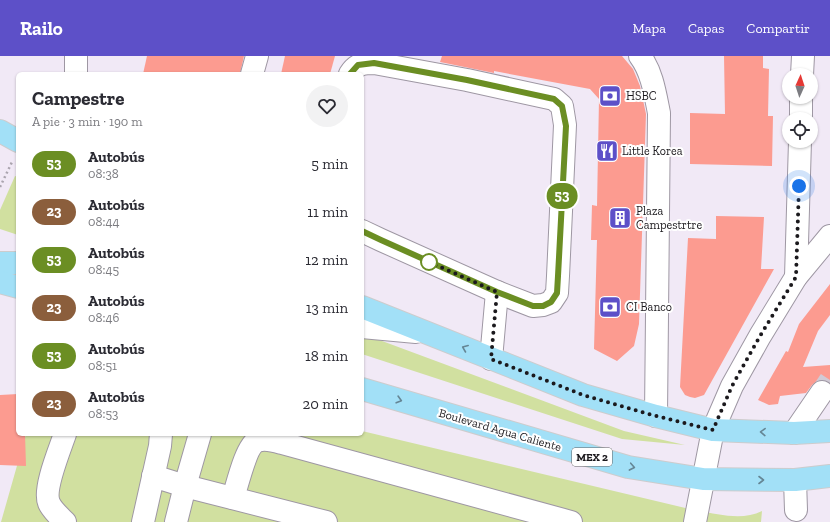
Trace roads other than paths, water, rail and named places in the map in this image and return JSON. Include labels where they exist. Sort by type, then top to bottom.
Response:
[{"type":"main road","points":[[0,131],[16,148]]},
{"type":"main road","points":[[0,263],[16,263]]},
{"type":"main road","points":[[0,282],[16,286]]},
{"type":"main road","points":[[364,308],[583,395],[656,416],[713,430],[794,433],[830,431]]},
{"type":"main road","name":"Boulevard Agua Caliente","points":[[364,390],[628,467],[703,479],[795,480],[830,476]]},
{"type":"street","points":[[76,56],[76,72]]},
{"type":"street","points":[[253,72],[257,56]]},
{"type":"street","points":[[640,56],[650,73],[659,113],[656,416]]},
{"type":"street","points":[[802,68],[803,56]]},
{"type":"street","points":[[352,72],[358,65],[374,63],[467,80],[554,99],[562,106],[566,126],[557,293],[551,302],[543,306],[533,306],[497,292],[364,232]]},
{"type":"street","points":[[796,277],[800,148]]},
{"type":"street","points":[[695,522],[713,430],[732,386],[796,277],[830,236]]},
{"type":"street","points":[[491,359],[497,292]]},
{"type":"street","points":[[364,327],[425,332]]},
{"type":"street","points":[[794,433],[822,392]]},
{"type":"street","points":[[64,436],[53,469],[48,492],[48,502],[64,522]]},
{"type":"street","points":[[142,522],[160,446],[161,436]]},
{"type":"street","points":[[176,522],[184,486],[199,436]]},
{"type":"street","points":[[233,498],[250,448],[257,442],[266,440],[282,443],[571,522]]},
{"type":"street","points":[[153,476],[184,486],[326,522]]},
{"type":"street","points":[[795,480],[796,510]]},
{"type":"tunnel","points":[[822,392],[830,380]]},
{"type":"place","name":"HSBC","points":[[610,96]]},
{"type":"place","name":"Little Korea","points":[[607,151]]},
{"type":"place","name":"Plaza Campestrtre","points":[[620,218]]},
{"type":"place","name":"CI Banco","points":[[610,307]]}]
